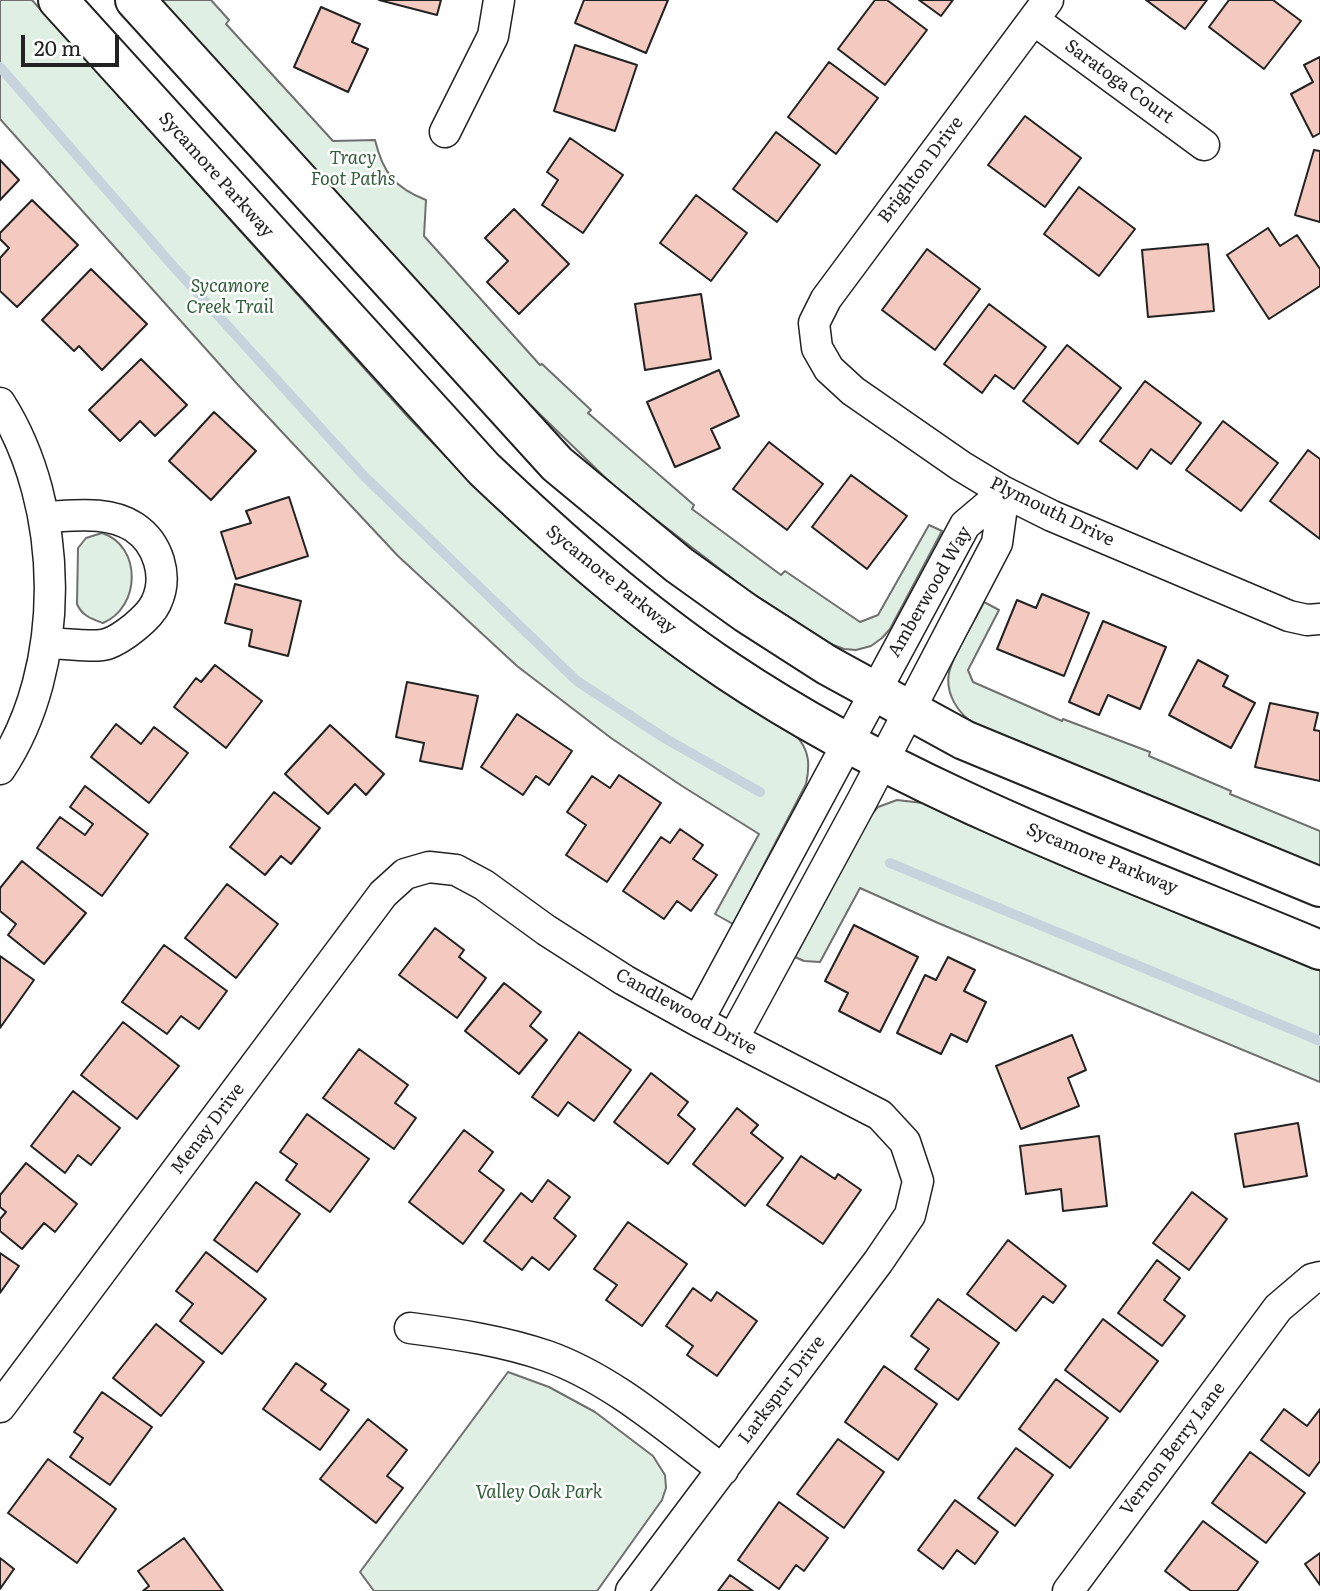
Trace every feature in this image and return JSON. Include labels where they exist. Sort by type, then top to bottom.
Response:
[{"type":"main road","name":"Sycamore Parkway","points":[[58,0],[484,469],[558,539],[640,607],[728,670],[882,761],[985,811],[1320,950]]},
{"type":"main road","points":[[135,0],[557,464],[691,573],[827,665],[908,711],[1008,759],[1320,887]]},
{"type":"street","points":[[445,132],[492,36],[499,0]]},
{"type":"street","name":"Saratoga Court","points":[[1041,10],[1204,145]]},
{"type":"street","name":"Brighton Drive","points":[[817,348],[814,323],[826,299],[1041,10]]},
{"type":"street","name":"Plymouth Drive","points":[[817,348],[828,369],[853,391],[961,466],[1004,492],[1064,521],[1289,616],[1307,620],[1320,619]]},
{"type":"street","points":[[0,403],[9,417],[30,467],[44,517],[50,583],[47,643],[33,703],[12,752],[0,769]]},
{"type":"street","name":"Amberwood Way","points":[[698,1021],[965,525],[1004,492]]},
{"type":"street","name":"Amberwood Way","points":[[733,1039],[997,543],[1004,492]]},
{"type":"street","points":[[44,517],[104,516],[134,527],[156,548],[162,576],[156,604],[134,629],[106,645],[47,643]]},
{"type":"street","name":"Candlewood Drive","points":[[429,867],[456,870],[484,885],[624,980],[880,1115],[905,1142],[918,1181]]},
{"type":"street","name":"Menay Drive","points":[[0,1407],[383,894],[405,874],[429,867]]},
{"type":"street","name":"Larkspur Drive","points":[[631,1591],[910,1215],[918,1181]]},
{"type":"street","name":"Vernon Berry Lane","points":[[1068,1591],[1278,1308],[1312,1279],[1320,1277]]},
{"type":"street","points":[[411,1328],[477,1336],[549,1357],[608,1386],[723,1470]]},
{"type":"green space","name":"Sycamore Creek Trail","points":[[0,0],[32,0],[409,418],[532,540],[631,624],[697,672],[800,740],[808,758],[806,784],[733,924],[715,914],[759,834],[611,738],[517,666],[398,556],[239,386],[0,119]]},
{"type":"green space","name":"Tracy Foot Paths","points":[[161,0],[211,0],[229,20],[226,24],[333,141],[375,140],[382,162],[392,178],[406,190],[426,200],[424,236],[540,365],[591,410],[588,413],[694,505],[692,509],[781,575],[785,571],[860,622],[878,615],[929,525],[942,531],[890,629],[871,646],[856,650],[828,643],[746,589],[620,492],[518,393]]},
{"type":"green space","points":[[102,533],[115,540],[124,550],[132,577],[124,604],[116,615],[103,623],[85,614],[77,604],[78,548],[86,538]]},
{"type":"green space","points":[[984,602],[999,610],[968,670],[973,682],[1062,721],[1063,719],[1150,752],[1149,756],[1231,791],[1230,794],[1320,831],[1320,866],[970,720],[954,703],[948,681],[959,647]]},
{"type":"green space","points":[[897,800],[923,803],[966,824],[1320,970],[1320,1082],[860,888],[820,962],[804,961],[795,957],[870,816],[878,807]]},
{"type":"green space","name":"Valley Oak Park","points":[[508,1372],[549,1387],[595,1412],[653,1456],[665,1475],[666,1488],[662,1500],[597,1591],[374,1591],[360,1572]]},
{"type":"building","points":[[379,0],[441,0],[437,15]]},
{"type":"building","points":[[584,0],[668,0],[646,53],[575,23]]},
{"type":"building","points":[[875,0],[887,0],[927,30],[885,85],[838,49]]},
{"type":"building","points":[[919,0],[953,0],[941,16]]},
{"type":"building","points":[[1146,0],[1207,0],[1185,29]]},
{"type":"building","points":[[1229,0],[1273,0],[1301,21],[1264,69],[1209,27]]},
{"type":"building","points":[[321,7],[360,24],[352,42],[368,49],[348,92],[294,67]]},
{"type":"building","points":[[575,45],[637,65],[615,131],[554,111]]},
{"type":"building","points":[[1320,57],[1320,133],[1313,137],[1291,94],[1313,82],[1304,65]]},
{"type":"building","points":[[829,62],[878,98],[836,154],[788,117]]},
{"type":"building","points":[[1025,116],[1081,158],[1045,207],[988,165]]},
{"type":"building","points":[[776,132],[820,165],[777,222],[733,189]]},
{"type":"building","points":[[570,138],[623,175],[583,233],[542,205],[558,180],[547,172]]},
{"type":"building","points":[[1314,150],[1320,151],[1320,222],[1295,215]]},
{"type":"building","points":[[0,160],[19,180],[0,200]]},
{"type":"building","points":[[1079,187],[1135,229],[1099,276],[1044,234]]},
{"type":"building","points":[[696,195],[747,233],[711,281],[660,243]]},
{"type":"building","points":[[32,200],[78,245],[17,307],[0,291],[0,258],[9,248],[0,239],[0,233]]},
{"type":"building","points":[[514,209],[569,264],[519,314],[487,282],[508,261],[485,238]]},
{"type":"building","points":[[1268,228],[1280,246],[1297,235],[1320,269],[1320,286],[1269,319],[1227,255]]},
{"type":"building","points":[[1208,244],[1214,311],[1148,317],[1142,250]]},
{"type":"building","points":[[927,249],[980,289],[935,350],[882,310]]},
{"type":"building","points":[[91,269],[147,324],[102,370],[79,346],[74,351],[42,320]]},
{"type":"building","points":[[701,294],[711,359],[645,370],[635,304]]},
{"type":"building","points":[[989,304],[1046,347],[1014,389],[995,375],[982,393],[944,364]]},
{"type":"building","points":[[1067,345],[1121,388],[1078,444],[1023,401]]},
{"type":"building","points":[[141,359],[187,405],[155,436],[140,421],[120,441],[89,410]]},
{"type":"building","points":[[719,370],[739,416],[711,429],[720,448],[675,467],[647,402]]},
{"type":"building","points":[[1145,381],[1201,423],[1171,464],[1151,449],[1137,469],[1100,441]]},
{"type":"building","points":[[214,412],[256,451],[211,500],[169,461]]},
{"type":"building","points":[[1223,421],[1278,463],[1241,511],[1186,470]]},
{"type":"building","points":[[769,442],[823,484],[787,530],[733,489]]},
{"type":"building","points":[[1308,450],[1320,459],[1320,539],[1270,501]]},
{"type":"building","points":[[851,475],[907,516],[867,569],[812,527]]},
{"type":"building","points":[[289,497],[308,556],[236,579],[221,532],[251,523],[246,511]]},
{"type":"building","points":[[235,584],[301,601],[288,656],[249,646],[252,630],[225,623]]},
{"type":"building","points":[[1042,594],[1089,613],[1064,676],[997,649],[1017,600],[1036,608]]},
{"type":"building","points":[[1103,621],[1166,647],[1140,709],[1108,695],[1099,715],[1069,702]]},
{"type":"building","points":[[1198,660],[1228,676],[1223,686],[1255,703],[1231,748],[1169,715]]},
{"type":"building","points":[[215,665],[262,701],[226,748],[174,707],[196,678],[201,682]]},
{"type":"building","points":[[407,682],[478,696],[462,769],[420,761],[424,743],[396,737]]},
{"type":"building","points":[[1270,703],[1318,713],[1314,730],[1320,731],[1320,781],[1255,767]]},
{"type":"building","points":[[517,714],[572,751],[549,785],[536,776],[523,795],[481,767]]},
{"type":"building","points":[[116,724],[141,744],[154,727],[188,753],[149,803],[91,757]]},
{"type":"building","points":[[330,725],[384,774],[366,795],[355,784],[328,814],[285,774]]},
{"type":"building","points":[[619,775],[661,803],[607,882],[566,855],[586,825],[567,812],[592,776],[610,788]]},
{"type":"building","points":[[85,786],[148,834],[102,896],[37,848],[60,817],[85,835],[93,824],[70,807]]},
{"type":"building","points":[[274,792],[320,828],[291,864],[281,856],[265,875],[230,847]]},
{"type":"building","points":[[680,829],[703,845],[693,859],[717,875],[691,911],[677,901],[664,919],[623,891],[661,837],[670,843]]},
{"type":"building","points":[[22,861],[86,913],[44,964],[8,935],[16,924],[0,911],[0,888]]},
{"type":"building","points":[[227,884],[278,924],[236,978],[185,938]]},
{"type":"building","points":[[854,925],[918,957],[880,1032],[839,1011],[848,993],[825,981]]},
{"type":"building","points":[[435,928],[464,950],[459,957],[486,978],[457,1018],[399,975]]},
{"type":"building","points":[[164,945],[227,991],[199,1029],[181,1016],[167,1034],[122,1002]]},
{"type":"building","points":[[0,956],[34,980],[0,1028]]},
{"type":"building","points":[[948,957],[975,970],[964,991],[986,1002],[967,1042],[951,1034],[941,1054],[897,1033],[925,975],[936,980]]},
{"type":"building","points":[[504,983],[541,1012],[530,1026],[547,1040],[519,1074],[465,1031]]},
{"type":"building","points":[[123,1022],[179,1066],[137,1119],[81,1075]]},
{"type":"building","points":[[579,1032],[631,1070],[594,1121],[568,1102],[558,1116],[532,1097]]},
{"type":"building","points":[[1072,1035],[1086,1070],[1068,1078],[1079,1106],[1021,1129],[996,1066]]},
{"type":"building","points":[[359,1049],[408,1085],[395,1103],[416,1118],[394,1149],[323,1098]]},
{"type":"building","points":[[651,1073],[688,1102],[678,1115],[695,1129],[668,1164],[614,1122]]},
{"type":"building","points":[[73,1091],[120,1128],[91,1165],[78,1155],[65,1173],[31,1146]]},
{"type":"building","points":[[737,1108],[758,1125],[751,1133],[783,1158],[745,1206],[693,1164]]},
{"type":"building","points":[[307,1114],[369,1159],[330,1212],[286,1180],[297,1164],[280,1152]]},
{"type":"building","points":[[1298,1123],[1307,1176],[1244,1187],[1235,1134]]},
{"type":"building","points":[[464,1130],[493,1152],[479,1171],[504,1190],[463,1244],[409,1202]]},
{"type":"building","points":[[1099,1136],[1107,1206],[1063,1211],[1061,1189],[1026,1194],[1020,1146]]},
{"type":"building","points":[[801,1156],[835,1179],[838,1174],[861,1190],[823,1244],[767,1205]]},
{"type":"building","points":[[26,1163],[77,1204],[55,1232],[44,1223],[22,1249],[0,1231],[0,1219],[6,1212],[0,1207],[0,1195]]},
{"type":"building","points":[[548,1180],[570,1197],[554,1218],[576,1236],[549,1270],[532,1257],[522,1270],[484,1241],[521,1193],[532,1202]]},
{"type":"building","points":[[256,1182],[300,1214],[257,1272],[214,1240]]},
{"type":"building","points":[[1192,1192],[1227,1219],[1189,1270],[1153,1243]]},
{"type":"building","points":[[628,1222],[687,1264],[642,1326],[606,1300],[617,1285],[594,1269]]},
{"type":"building","points":[[1008,1240],[1066,1286],[1053,1303],[1043,1296],[1016,1331],[967,1294]]},
{"type":"building","points":[[206,1252],[266,1299],[222,1354],[180,1321],[193,1304],[176,1291]]},
{"type":"building","points":[[0,1253],[19,1266],[0,1293]]},
{"type":"building","points":[[1157,1260],[1180,1278],[1164,1300],[1185,1316],[1162,1346],[1118,1313]]},
{"type":"building","points":[[693,1288],[711,1301],[717,1292],[757,1321],[717,1376],[687,1355],[693,1346],[666,1326]]},
{"type":"building","points":[[938,1299],[999,1343],[958,1400],[915,1369],[929,1349],[911,1336]]},
{"type":"building","points":[[1103,1319],[1158,1361],[1120,1412],[1065,1370]]},
{"type":"building","points":[[156,1324],[204,1362],[161,1416],[113,1378]]},
{"type":"building","points":[[296,1363],[326,1384],[321,1390],[349,1410],[320,1450],[263,1409]]},
{"type":"building","points":[[884,1366],[937,1404],[898,1460],[845,1422]]},
{"type":"building","points":[[1056,1379],[1108,1418],[1070,1468],[1019,1429]]},
{"type":"building","points":[[102,1392],[152,1427],[110,1485],[70,1457],[83,1438],[74,1432]]},
{"type":"building","points":[[1284,1409],[1307,1426],[1320,1409],[1320,1461],[1309,1476],[1261,1440]]},
{"type":"building","points":[[368,1419],[407,1450],[387,1476],[403,1488],[376,1523],[320,1479]]},
{"type":"building","points":[[838,1439],[884,1472],[844,1528],[797,1494]]},
{"type":"building","points":[[1016,1448],[1053,1475],[1015,1526],[978,1498]]},
{"type":"building","points":[[1250,1452],[1305,1493],[1266,1543],[1212,1503]]},
{"type":"building","points":[[48,1459],[116,1509],[77,1563],[8,1513]]},
{"type":"building","points":[[955,1500],[998,1532],[975,1564],[957,1550],[943,1569],[918,1550]]},
{"type":"building","points":[[779,1502],[828,1538],[804,1571],[796,1565],[779,1589],[738,1560]]},
{"type":"building","points":[[1203,1521],[1258,1562],[1237,1591],[1191,1591],[1165,1571]]},
{"type":"building","points":[[184,1538],[223,1591],[143,1591],[149,1586],[138,1571]]},
{"type":"building","points":[[1320,1553],[1320,1585],[1305,1564]]},
{"type":"building","points":[[0,1558],[14,1569],[0,1589]]},
{"type":"building","points":[[730,1575],[753,1591],[718,1591]]},
{"type":"waterway","points":[[0,67],[173,266],[365,477],[577,681],[666,739],[760,792]]},
{"type":"waterway","points":[[890,863],[1320,1041]]}]
